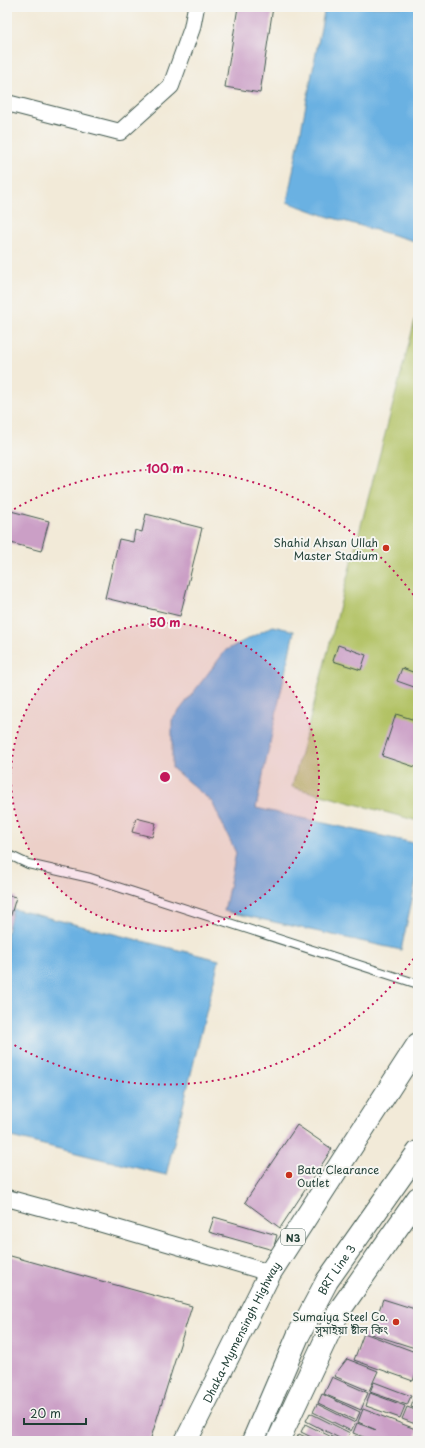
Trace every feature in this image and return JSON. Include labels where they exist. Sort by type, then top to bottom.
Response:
[{"type":"highway","name":"Dhaka-Mymensingh Highway","points":[[186,1441],[270,1273],[418,1044]]},
{"type":"highway","name":"BRT Line 3","points":[[253,1441],[298,1336],[327,1281],[418,1152]]},
{"type":"highway","points":[[278,1441],[339,1312],[418,1198]]},
{"type":"street","points":[[7,103],[120,132],[171,86],[192,28],[196,7]]},
{"type":"street","points":[[7,1198],[270,1273]]},
{"type":"lane","points":[[7,854],[28,864],[90,878],[418,984]]},
{"type":"green space","name":"Shahid Ahsan Ullah Master Stadium","points":[[418,309],[418,821],[292,787]]},
{"type":"water","points":[[325,7],[418,7],[418,242],[326,216],[287,202]]},
{"type":"water","points":[[273,626],[294,631],[256,808],[418,844],[418,872],[401,950],[224,911],[236,853],[212,802],[172,768],[172,720],[226,650]]},
{"type":"water","points":[[13,909],[219,960],[166,1175],[7,1136],[7,932]]},
{"type":"building","points":[[238,7],[273,7],[260,93],[225,87]]},
{"type":"building","points":[[7,510],[49,521],[41,551],[7,542]]},
{"type":"building","points":[[146,514],[202,528],[180,616],[105,598],[119,539],[133,542],[135,530],[142,532]]},
{"type":"building","points":[[338,645],[366,655],[361,670],[333,661]]},
{"type":"building","points":[[402,668],[418,674],[414,687],[397,681]]},
{"type":"building","points":[[396,714],[418,721],[418,768],[382,756]]},
{"type":"building","points":[[136,818],[156,823],[152,837],[132,832]]},
{"type":"building","points":[[7,895],[16,897],[7,929]]},
{"type":"building","name":"Bata Clearance Outlet","points":[[297,1125],[332,1149],[280,1228],[245,1202]]},
{"type":"building","points":[[214,1217],[277,1235],[273,1250],[209,1232]]},
{"type":"building","points":[[7,1255],[192,1306],[150,1441],[7,1441]]},
{"type":"building","name":"Sumaiya Steel Co. সুমাইয়া ষ্টীল কিং","points":[[383,1299],[418,1310],[418,1349],[371,1334]]},
{"type":"building","points":[[364,1333],[418,1353],[418,1367],[413,1381],[354,1360]]},
{"type":"building","points":[[347,1359],[378,1371],[369,1391],[334,1376]]},
{"type":"building","points":[[332,1377],[368,1393],[361,1410],[324,1394]]},
{"type":"building","points":[[374,1382],[411,1396],[407,1405],[370,1392]]},
{"type":"building","points":[[370,1393],[405,1406],[400,1418],[366,1406]]},
{"type":"building","points":[[322,1394],[360,1412],[356,1421],[318,1403]]},
{"type":"building","points":[[413,1399],[418,1401],[418,1409],[411,1407]]},
{"type":"building","points":[[317,1404],[355,1423],[351,1431],[313,1412]]},
{"type":"building","points":[[407,1407],[418,1411],[418,1425],[402,1419]]},
{"type":"building","points":[[363,1409],[418,1430],[414,1441],[407,1441],[398,1437],[397,1441],[374,1441],[353,1433],[357,1423],[376,1430],[358,1422]]},
{"type":"building","points":[[310,1413],[350,1433],[345,1441],[306,1421]]},
{"type":"building","points":[[305,1424],[340,1441],[319,1441],[301,1432]]},
{"type":"building","points":[[299,1434],[314,1441],[295,1441]]},
{"type":"building","points":[[355,1436],[367,1441],[353,1441]]},
{"type":"place","name":"Shahid Ahsan Ullah Master Stadium","points":[[386,548]]},
{"type":"place","name":"Bata Clearance Outlet","points":[[289,1175]]},
{"type":"place","name":"Sumaiya Steel Co. সুমাইয়া ষ্টীল কিং","points":[[396,1322]]}]
